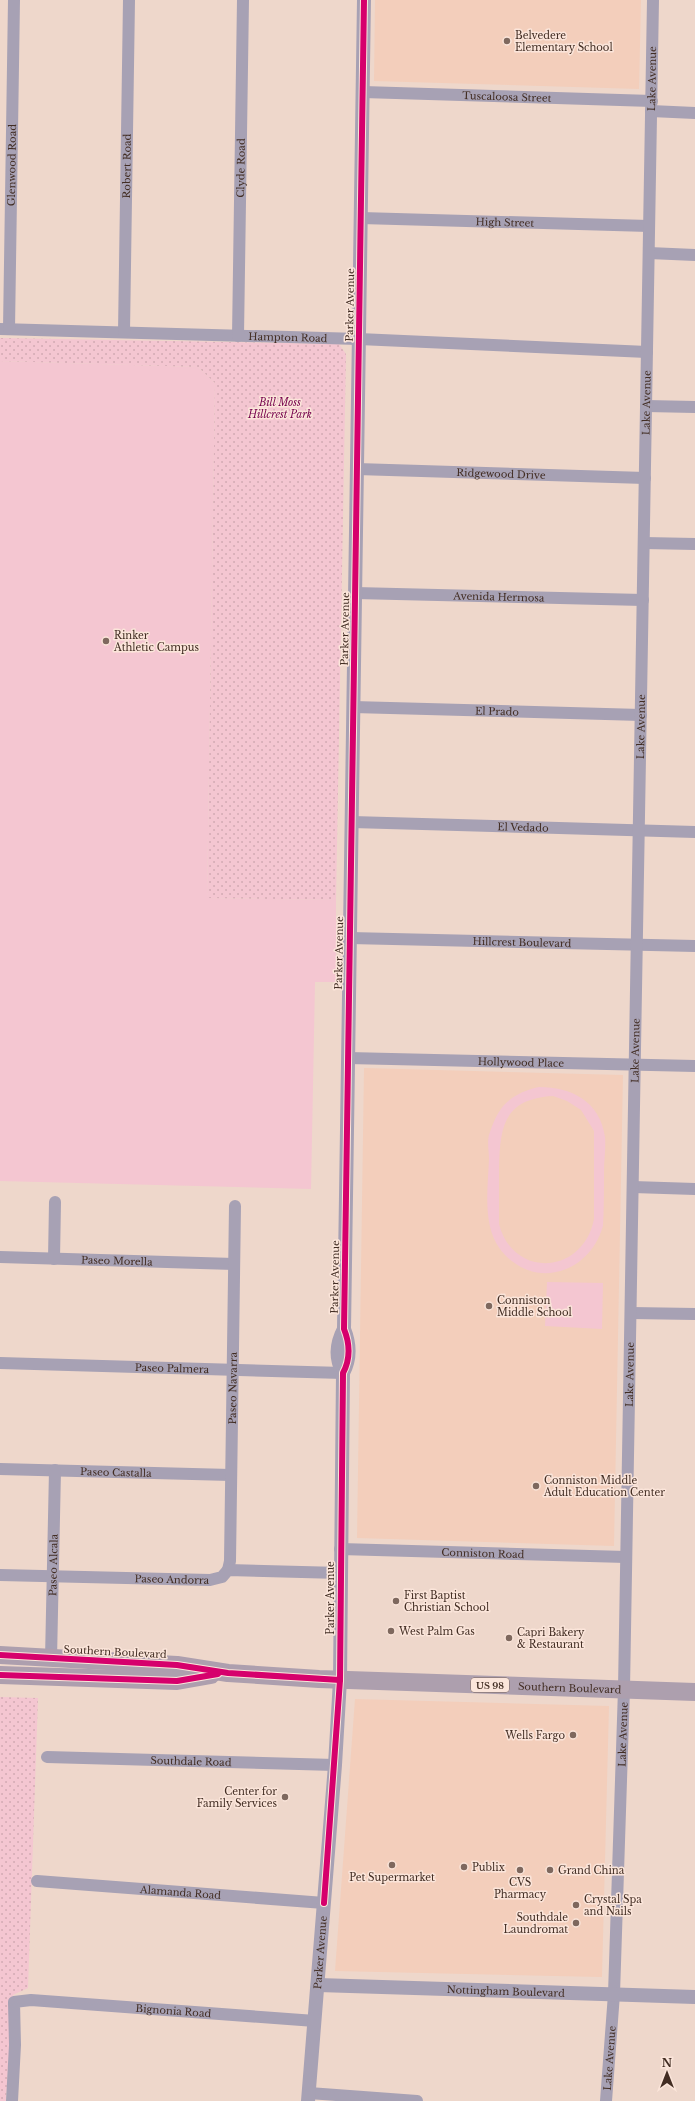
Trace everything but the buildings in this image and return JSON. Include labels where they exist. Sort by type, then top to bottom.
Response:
[{"type":"main road","name":"Southern Boulevard","points":[[0,1656],[177,1665],[228,1673],[340,1680],[695,1692]]},
{"type":"main road","points":[[0,1675],[51,1659]]},
{"type":"main road","name":"Southern Boulevard","points":[[0,1675],[177,1681],[228,1673]]},
{"type":"street","name":"Glenwood Road","points":[[5,329],[14,0]]},
{"type":"street","name":"Robert Road","points":[[124,332],[129,0]]},
{"type":"street","name":"Clyde Road","points":[[238,336],[243,0]]},
{"type":"street","name":"Parker Avenue","points":[[308,2097],[335,1765],[340,1680],[340,1549],[343,1373],[349,1362],[349,1340],[344,1329],[364,0]]},
{"type":"street","name":"Lake Avenue","points":[[606,2101],[614,1994],[624,1689],[653,0]]},
{"type":"street","name":"Tuscaloosa Street","points":[[363,92],[651,106],[695,113]]},
{"type":"street","name":"High Street","points":[[361,218],[649,226]]},
{"type":"street","points":[[649,254],[695,255]]},
{"type":"street","name":"Hampton Road","points":[[5,329],[359,339],[647,352]]},
{"type":"street","points":[[646,406],[695,407]]},
{"type":"street","name":"Ridgewood Drive","points":[[357,469],[645,478]]},
{"type":"street","points":[[644,543],[695,544]]},
{"type":"street","name":"Avenida Hermosa","points":[[355,593],[643,600]]},
{"type":"street","name":"El Prado","points":[[353,707],[641,715]]},
{"type":"street","name":"El Vedado","points":[[352,822],[695,832]]},
{"type":"street","name":"Hillcrest Boulevard","points":[[350,938],[695,946]]},
{"type":"street","name":"Hollywood Place","points":[[348,1058],[695,1066]]},
{"type":"street","points":[[633,1187],[695,1189]]},
{"type":"street","points":[[54,1259],[55,1202]]},
{"type":"street","name":"Paseo Navarra","points":[[228,1570],[230,1561],[235,1206]]},
{"type":"street","name":"Paseo Morella","points":[[0,1257],[234,1264]]},
{"type":"street","points":[[631,1313],[695,1314]]},
{"type":"street","name":"Paseo Palmera","points":[[0,1363],[343,1373]]},
{"type":"street","name":"Paseo Castalla","points":[[0,1469],[231,1475]]},
{"type":"street","name":"Paseo Alcala","points":[[51,1659],[54,1576],[55,1470]]},
{"type":"street","name":"Conniston Road","points":[[340,1549],[626,1557]]},
{"type":"street","points":[[228,1570],[340,1573]]},
{"type":"street","name":"Paseo Andorra","points":[[0,1574],[210,1580],[222,1576],[228,1570]]},
{"type":"street","name":"Southdale Road","points":[[46,1757],[335,1765]]},
{"type":"street","name":"Alamanda Road","points":[[38,1881],[324,1902]]},
{"type":"street","name":"Nottingham Boulevard","points":[[318,1985],[695,1997]]},
{"type":"street","points":[[695,1992],[695,1997]]},
{"type":"street","name":"Bignonia Road","points":[[12,2101],[15,2045],[14,2002],[31,2000],[315,2021]]},
{"type":"street","points":[[308,2097],[417,2101]]},
{"type":"shaded area","name":"Belvedere Elementary School","points":[[375,0],[641,0],[639,89],[374,81]]},
{"type":"shaded area","name":"Conniston Middle School","points":[[364,1068],[623,1075],[614,1546],[357,1538]]},
{"type":"shaded area","points":[[355,1699],[609,1706],[602,1977],[335,1971]]},
{"type":"green space","name":"Bill Moss Hillcrest Park","points":[[0,338],[339,344],[346,354],[336,900],[207,898],[215,383],[198,367],[0,361]]},
{"type":"green space","name":"Rinker Athletic Campus","points":[[0,361],[198,367],[215,383],[207,898],[336,900],[336,982],[315,982],[311,1189],[0,1181]]},
{"type":"green space","points":[[539,1087],[562,1090],[573,1093],[582,1098],[597,1114],[605,1137],[603,1226],[596,1243],[586,1256],[573,1266],[558,1272],[543,1273],[528,1270],[513,1262],[500,1249],[494,1239],[488,1217],[487,1206],[489,1159],[488,1141],[495,1119],[504,1105],[512,1098],[524,1091]],"holes":[[[553,1096],[567,1101],[581,1110],[594,1131],[594,1219],[587,1238],[576,1251],[563,1260],[548,1263],[532,1261],[518,1254],[507,1242],[499,1224],[499,1168],[501,1139],[508,1117],[515,1109],[524,1103],[537,1098]]]},
{"type":"green space","points":[[547,1282],[603,1283],[602,1329],[545,1326]]},
{"type":"green space","points":[[0,1697],[38,1698],[28,1988],[13,1995],[6,2101],[0,2101]]},
{"type":"cycle path","points":[[324,1903],[340,1680],[343,1373],[346,1367],[349,1351],[348,1340],[344,1329],[364,0]]},
{"type":"cycle path","points":[[0,1655],[177,1665],[228,1673],[340,1680]]},
{"type":"cycle path","points":[[0,1675],[177,1681],[218,1674]]},
{"type":"place","name":"Belvedere Elementary School","points":[[507,41]]},
{"type":"place","name":"Rinker Athletic Campus","points":[[106,641]]},
{"type":"place","name":"Conniston Middle School","points":[[489,1306]]},
{"type":"place","name":"Conniston Middle Adult Education Center","points":[[536,1486]]},
{"type":"place","name":"First Baptist Christian School","points":[[396,1601]]},
{"type":"place","name":"West Palm Gas","points":[[391,1631]]},
{"type":"place","name":"Capri Bakery & Restaurant","points":[[509,1638]]},
{"type":"place","name":"Wells Fargo","points":[[573,1735]]},
{"type":"place","name":"Center for Family Services","points":[[285,1797]]},
{"type":"place","name":"Pet Supermarket","points":[[392,1865]]},
{"type":"place","name":"Publix","points":[[464,1867]]},
{"type":"place","name":"CVS Pharmacy","points":[[520,1870]]},
{"type":"place","name":"Grand China","points":[[550,1870]]},
{"type":"place","name":"Crystal Spa and Nails","points":[[576,1905]]},
{"type":"place","name":"Southdale Laundromat","points":[[576,1923]]}]
